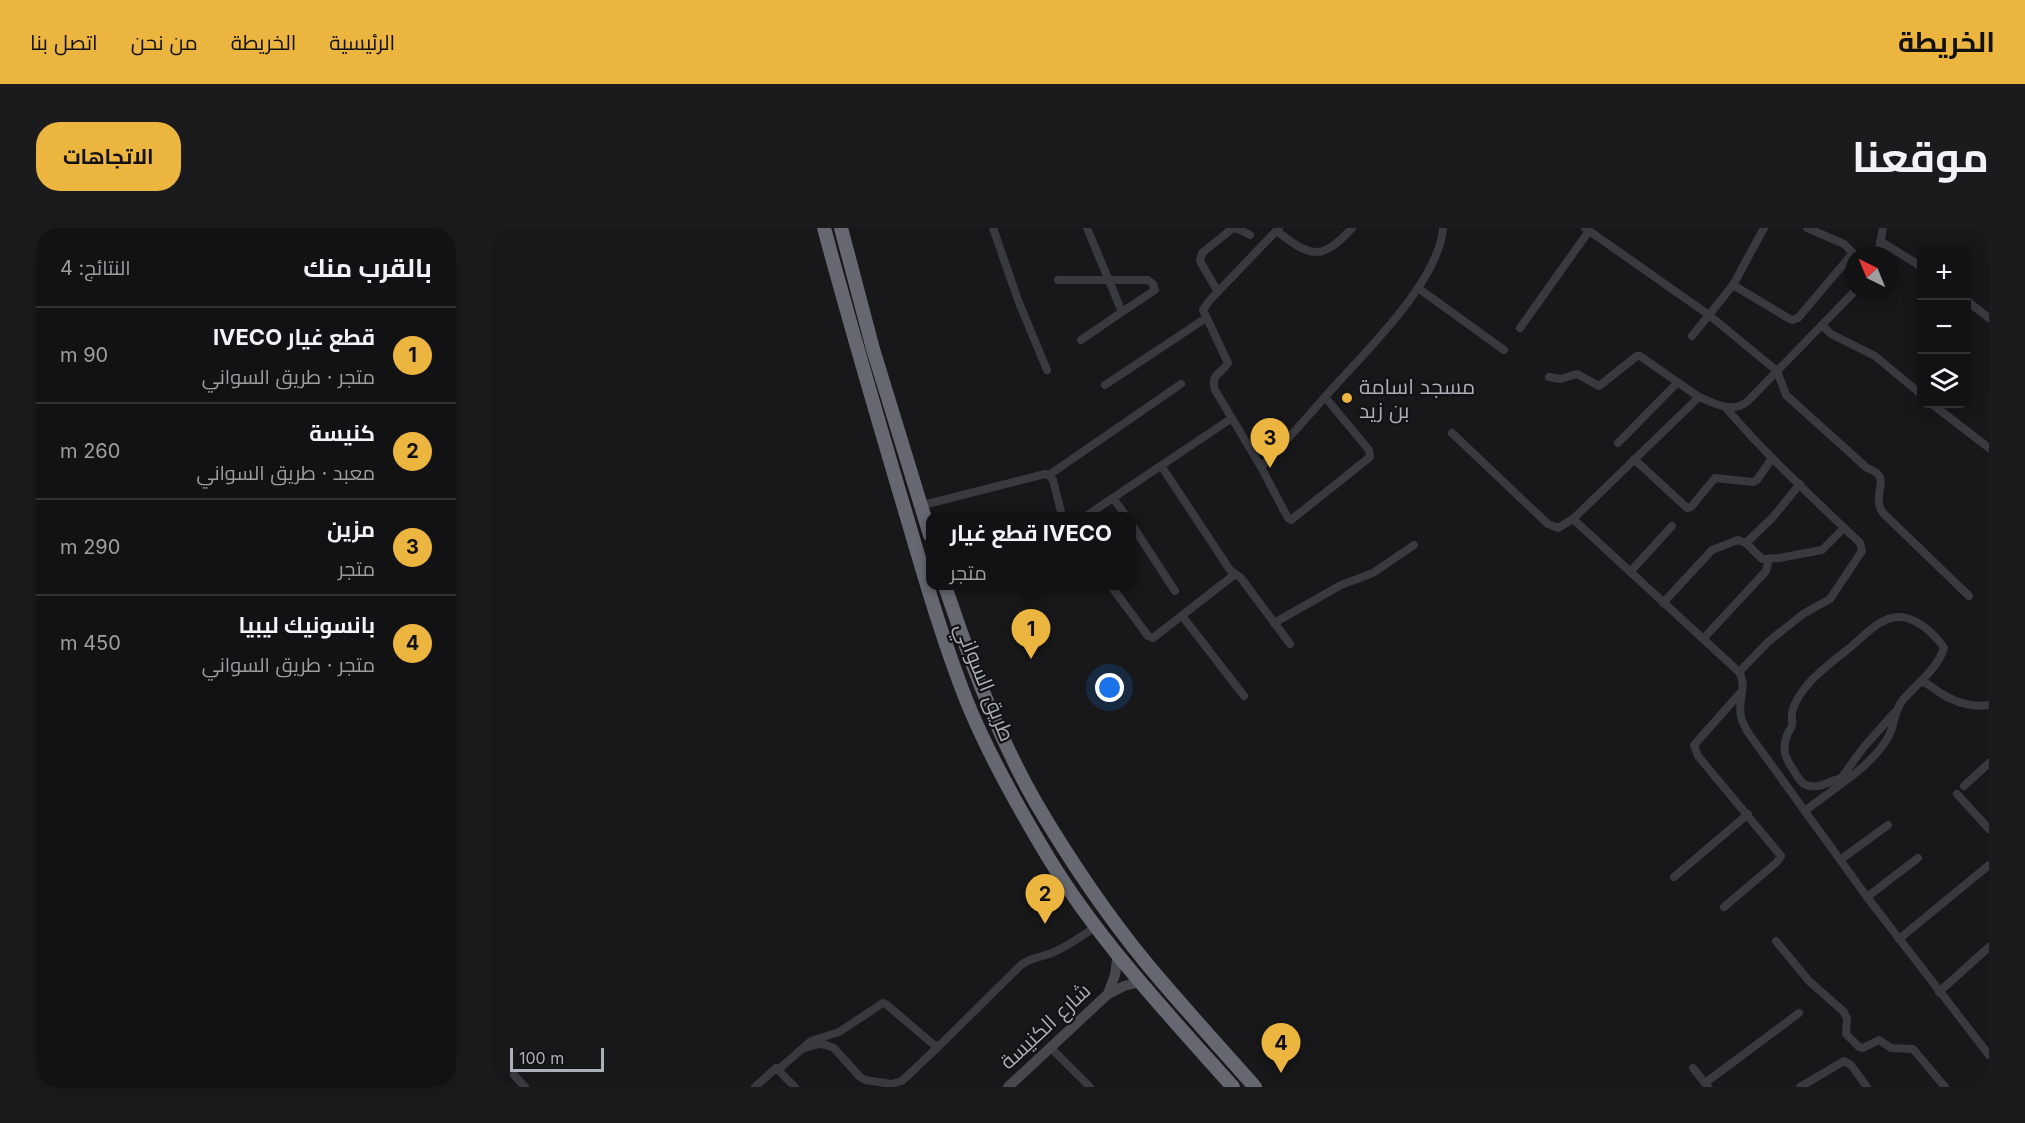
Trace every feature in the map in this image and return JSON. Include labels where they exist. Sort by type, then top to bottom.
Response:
[{"type":"highway","name":"طريق السواني","points":[[824,228],[858,353],[926,581]]},
{"type":"highway","points":[[841,228],[873,349],[926,518]]},
{"type":"highway","name":"طريق السواني","points":[[929,590],[946,644],[987,748],[1056,869],[1140,982],[1233,1087]]},
{"type":"highway","name":"طريق السواني","points":[[947,590],[965,647],[995,718],[1035,801],[1057,838],[1113,920],[1147,963],[1255,1087]]},
{"type":"main road","name":"شارع الكنيسة","points":[[1108,994],[1115,975],[1118,953]]},
{"type":"main road","name":"شارع الكنيسة","points":[[1008,1087],[1108,994],[1124,986],[1140,982]]},
{"type":"street","points":[[993,228],[1018,300],[1047,370]]},
{"type":"street","points":[[1087,228],[1122,312]]},
{"type":"street","points":[[1218,292],[1200,261],[1202,253],[1233,228],[1250,235]]},
{"type":"street","points":[[1325,397],[1369,450],[1370,457],[1291,520],[1213,384],[1215,376],[1228,363],[1203,310],[1278,229],[1298,247],[1306,252],[1312,252],[1330,248],[1352,228]]},
{"type":"street","points":[[1261,467],[1376,340],[1418,288],[1440,245],[1442,232],[1450,228]]},
{"type":"street","points":[[1692,336],[1733,285],[1764,228]]},
{"type":"street","points":[[1733,285],[1788,318],[1792,320],[1798,318],[1853,253],[1844,244],[1807,228]]},
{"type":"street","points":[[1879,246],[1883,228]]},
{"type":"street","points":[[1520,328],[1592,231],[1709,315],[1777,371],[1786,395],[1867,468],[1878,474],[1881,479],[1879,503],[1883,513],[1969,596]]},
{"type":"street","points":[[1880,241],[1917,264]]},
{"type":"street","points":[[1058,280],[1148,280],[1153,284],[1155,290],[1081,340]]},
{"type":"street","points":[[1418,288],[1504,350]]},
{"type":"street","points":[[1549,377],[1560,379],[1576,374],[1599,386],[1640,356],[1699,397],[1726,408],[1735,408],[1747,402],[1846,300]]},
{"type":"street","points":[[1971,304],[1989,318]]},
{"type":"street","points":[[1105,385],[1206,318]]},
{"type":"street","points":[[1822,325],[1831,334],[1875,356],[1917,391]]},
{"type":"street","points":[[1617,443],[1677,382]]},
{"type":"street","points":[[1049,476],[1181,384]]},
{"type":"street","points":[[1452,434],[1548,524],[1558,528],[1573,519],[1699,397]]},
{"type":"street","points":[[1726,408],[1761,449],[1860,543],[1862,551],[1830,599],[1803,614],[1768,642],[1739,672]]},
{"type":"street","points":[[1937,408],[1989,448]]},
{"type":"street","points":[[1092,512],[1232,418]]},
{"type":"street","points":[[1634,459],[1687,508],[1715,478],[1753,482],[1757,480],[1772,458]]},
{"type":"street","points":[[1162,467],[1234,574],[1241,578],[1290,645]]},
{"type":"street","points":[[923,505],[1044,474],[1053,480],[1061,512]]},
{"type":"street","points":[[1746,543],[1773,517],[1800,484]]},
{"type":"street","points":[[1113,498],[1123,512]]},
{"type":"street","points":[[1573,519],[1739,672],[1744,683],[1740,709],[1741,719],[1867,897],[1989,1055]]},
{"type":"street","points":[[1630,572],[1672,526]]},
{"type":"street","points":[[1663,603],[1712,550],[1738,540],[1746,543],[1762,559],[1822,550],[1844,528]]},
{"type":"street","points":[[1136,532],[1175,591]]},
{"type":"street","points":[[1274,623],[1341,585],[1373,573],[1414,545]]},
{"type":"street","points":[[1703,639],[1766,571],[1768,559]]},
{"type":"street","points":[[1115,590],[1150,638],[1156,638],[1234,574]]},
{"type":"street","points":[[1183,617],[1244,696]]},
{"type":"street","points":[[1900,617],[1919,623],[1939,640],[1944,648],[1941,656],[1895,712],[1863,748],[1846,777],[1819,786],[1808,786],[1802,783],[1785,759],[1783,748],[1792,726],[1791,715],[1800,695],[1811,681],[1870,631],[1886,620],[1900,617]]},
{"type":"street","points":[[1921,682],[1928,683],[1940,693],[1956,701],[1969,705],[1989,705]]},
{"type":"street","points":[[1724,907],[1778,862],[1781,856],[1698,756],[1694,748],[1694,745],[1743,690]]},
{"type":"street","points":[[1804,811],[1869,761],[1887,740],[1893,726],[1895,712]]},
{"type":"street","points":[[1964,786],[1989,763]]},
{"type":"street","points":[[1958,794],[1989,829]]},
{"type":"street","points":[[1674,877],[1748,814]]},
{"type":"street","points":[[1840,860],[1888,825]]},
{"type":"street","points":[[1867,897],[1918,858]]},
{"type":"street","points":[[1899,939],[1989,865]]},
{"type":"street","points":[[801,1049],[819,1044],[826,1045],[834,1048],[865,1080],[891,1084],[902,1081],[1027,960],[1069,945],[1097,926]]},
{"type":"street","points":[[1776,941],[1809,981],[1839,1006],[1846,1015],[1846,1034],[1860,1047],[1863,1048],[1879,1040],[1891,1048],[1913,1049],[1945,1087]]},
{"type":"street","points":[[1939,992],[1989,947]]},
{"type":"street","points":[[756,1087],[773,1069],[779,1069],[810,1041],[839,1032],[883,1003],[934,1045],[939,1046]]},
{"type":"street","points":[[1693,1068],[1707,1085],[1799,1013]]},
{"type":"street","points":[[1050,1047],[1090,1087]]},
{"type":"street","points":[[1800,1087],[1844,1061],[1851,1065],[1867,1087]]},
{"type":"street","points":[[779,1069],[795,1087]]},
{"type":"street","points":[[514,1075],[525,1087]]},
{"type":"place","name":"مسجد اسامة بن زيد","points":[[1347,398]]},
{"type":"place","name":"مزين","points":[[1270,468]]},
{"type":"place","name":"قطع غيار IVECO","points":[[1031,659]]},
{"type":"place","name":"كنيسة","points":[[1045,924]]},
{"type":"place","name":"بانسونيك ليبيا","points":[[1281,1073]]}]
